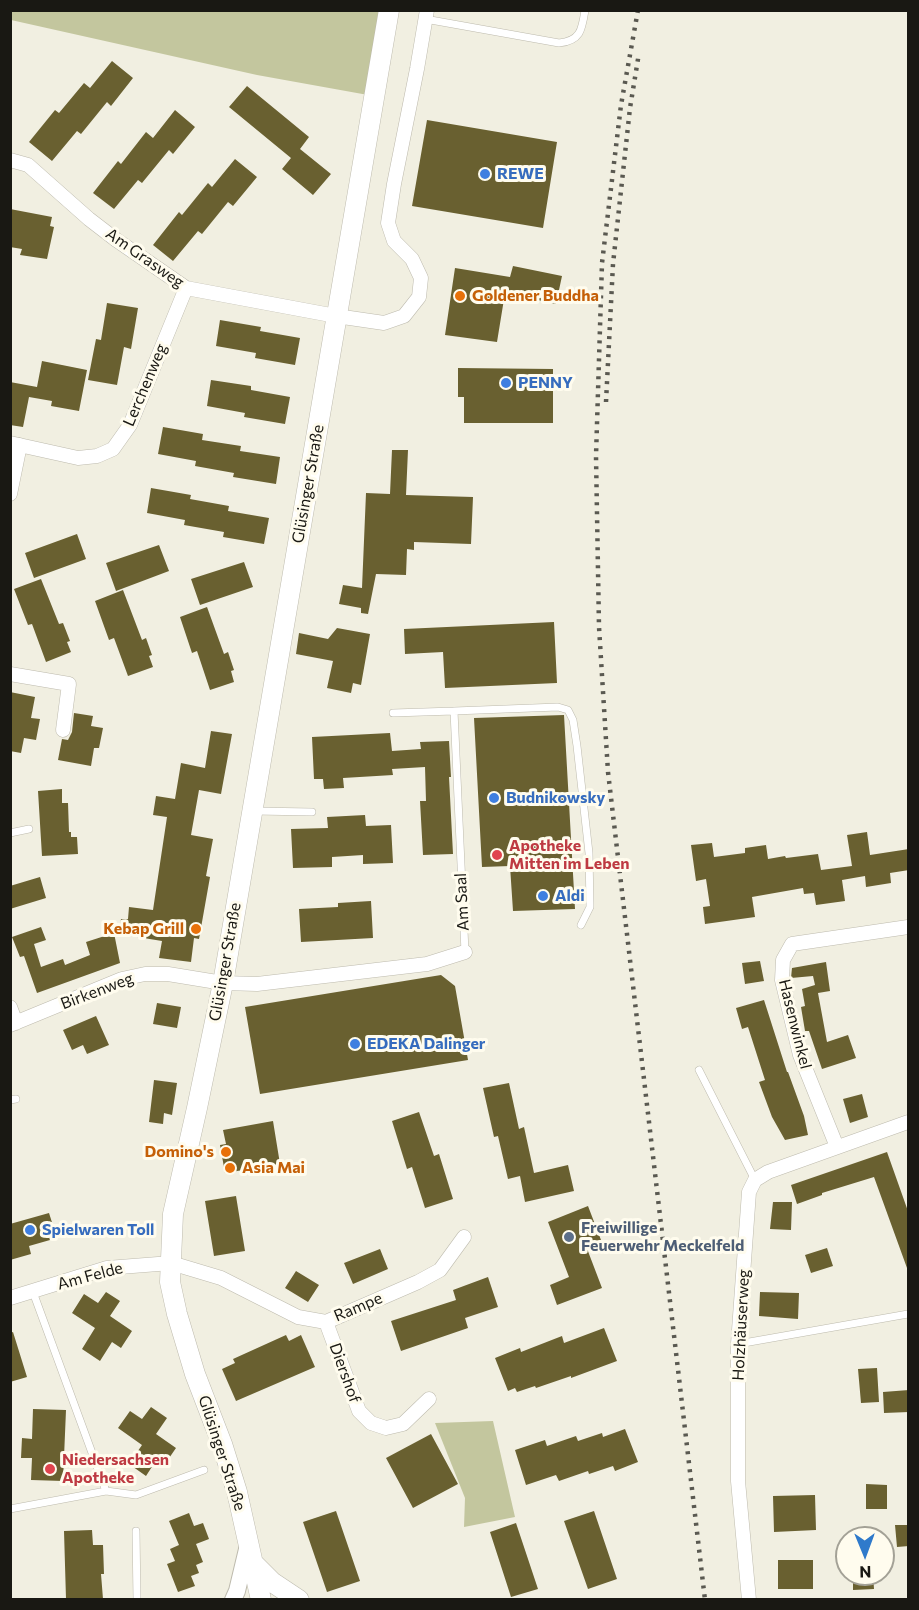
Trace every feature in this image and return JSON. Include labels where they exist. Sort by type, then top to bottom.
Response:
[{"type":"main road","name":"Glüsinger Straße","points":[[261,1599],[237,1491],[225,1452],[195,1374],[177,1314],[170,1282],[174,1215],[223,983],[388,10]]},
{"type":"main road","points":[[251,1554],[272,1582],[299,1599]]},
{"type":"street","points":[[336,316],[384,323],[404,316],[419,297],[421,278],[412,259],[394,241],[388,223],[426,15]]},
{"type":"street","name":"Am Grasweg","points":[[10,160],[28,165],[106,232],[186,288],[336,316]]},
{"type":"street","name":"Lerchenweg","points":[[15,444],[78,458],[97,456],[113,449],[130,425],[186,288]]},
{"type":"street","points":[[10,494],[15,444]]},
{"type":"street","points":[[10,674],[69,684],[63,730]]},
{"type":"street","name":"Hasenwinkel","points":[[837,1147],[800,1055],[782,980],[783,960],[792,944],[909,927]]},
{"type":"street","name":"Am Saal","points":[[223,983],[257,984],[427,964],[465,952]]},
{"type":"street","name":"Birkenweg","points":[[13,1024],[122,979],[145,974],[168,974],[223,983]]},
{"type":"street","points":[[10,1006],[13,1024]]},
{"type":"street","points":[[755,1180],[768,1172],[909,1122]]},
{"type":"street","name":"Holzhäuserweg","points":[[749,1599],[738,1481],[738,1344],[749,1192],[755,1180]]},
{"type":"street","name":"Rampe","points":[[171,1263],[221,1278],[298,1317],[326,1322],[440,1270],[464,1237]]},
{"type":"street","name":"Am Felde","points":[[10,1298],[107,1268],[171,1263]]},
{"type":"street","name":"Diershof","points":[[326,1322],[359,1411],[371,1423],[386,1428],[403,1424],[429,1399]]},
{"type":"street","points":[[233,1599],[251,1554]]},
{"type":"lane","points":[[426,15],[560,43],[571,40],[581,32],[585,10]]},
{"type":"lane","points":[[393,713],[558,707],[568,710],[573,720],[584,794],[589,853],[590,908],[581,925]]},
{"type":"lane","name":"Am Saal","points":[[454,711],[465,952]]},
{"type":"lane","points":[[252,811],[312,812]]},
{"type":"lane","points":[[10,833],[30,829]]},
{"type":"lane","points":[[699,1070],[755,1180]]},
{"type":"lane","points":[[33,1292],[106,1491]]},
{"type":"lane","points":[[738,1344],[909,1314]]},
{"type":"lane","points":[[10,1509],[106,1491],[136,1496],[204,1470]]},
{"type":"lane","points":[[136,1531],[137,1599]]},
{"type":"green space","points":[[11,10],[381,11],[368,95],[257,75],[11,20]]},
{"type":"green space","points":[[493,1421],[515,1517],[464,1527],[465,1498],[435,1423]]},
{"type":"building","points":[[112,61],[133,78],[111,106],[107,102],[81,134],[77,131],[52,161],[29,142],[55,110],[59,113],[84,83],[90,88]]},
{"type":"building","points":[[247,86],[309,137],[300,149],[331,174],[313,195],[282,169],[291,158],[229,107]]},
{"type":"building","points":[[175,110],[195,127],[173,154],[169,150],[142,183],[138,180],[114,209],[93,193],[118,161],[121,164],[146,132],[153,138]]},
{"type":"building","name":"REWE","points":[[427,120],[557,142],[543,228],[412,206]]},
{"type":"building","points":[[235,159],[257,177],[233,206],[228,202],[202,234],[198,231],[173,261],[153,245],[179,212],[182,215],[208,183],[212,187]]},
{"type":"building","points":[[10,209],[52,217],[50,226],[54,227],[47,259],[20,255],[22,249],[10,247]]},
{"type":"building","points":[[513,266],[562,276],[556,304],[505,293],[497,342],[445,335],[455,268],[510,277]]},
{"type":"building","points":[[107,303],[138,308],[131,349],[124,347],[117,385],[88,380],[96,339],[101,340]]},
{"type":"building","points":[[220,320],[261,327],[260,331],[300,338],[295,365],[255,358],[256,353],[216,346]]},
{"type":"building","points":[[42,361],[87,370],[79,411],[51,406],[52,401],[29,397],[23,427],[10,425],[10,382],[37,387]]},
{"type":"building","name":"PENNY","points":[[458,368],[553,369],[553,423],[464,423],[464,397],[458,397]]},
{"type":"building","points":[[211,380],[251,386],[251,390],[290,397],[285,424],[244,417],[245,413],[207,406]]},
{"type":"building","points":[[163,427],[203,434],[202,440],[241,446],[240,451],[280,457],[276,484],[233,477],[234,473],[195,466],[196,461],[158,454]]},
{"type":"building","points":[[392,450],[408,450],[406,495],[473,497],[471,544],[414,542],[414,550],[407,549],[406,575],[376,574],[368,614],[361,613],[361,608],[339,604],[343,585],[362,588],[366,493],[390,494]]},
{"type":"building","points":[[151,488],[191,495],[190,499],[229,506],[228,511],[269,518],[264,544],[223,537],[224,532],[184,525],[185,520],[147,513]]},
{"type":"building","points":[[77,534],[86,559],[34,578],[25,553]]},
{"type":"building","points":[[159,545],[169,571],[116,591],[106,563]]},
{"type":"building","points":[[244,562],[253,587],[200,605],[191,579]]},
{"type":"building","points":[[41,579],[59,624],[63,623],[70,641],[67,642],[71,652],[46,662],[32,624],[28,625],[14,589]]},
{"type":"building","points":[[123,590],[142,640],[146,638],[152,655],[149,656],[153,667],[128,676],[114,638],[109,640],[95,601]]},
{"type":"building","points":[[207,607],[224,654],[228,652],[234,670],[231,671],[234,682],[210,690],[197,651],[192,653],[180,617]]},
{"type":"building","points":[[554,622],[557,683],[445,688],[443,652],[405,654],[404,629]]},
{"type":"building","points":[[337,628],[370,634],[361,685],[353,683],[351,693],[327,688],[333,661],[296,654],[299,633],[328,639]]},
{"type":"building","points":[[10,692],[35,697],[31,718],[40,719],[36,740],[24,738],[21,753],[10,751]]},
{"type":"building","points":[[74,713],[93,716],[91,726],[103,728],[99,748],[94,748],[91,766],[58,760],[62,739],[68,740],[72,732]]},
{"type":"building","points":[[564,715],[575,909],[513,911],[510,866],[482,867],[474,718]]},
{"type":"building","points":[[211,731],[232,734],[221,794],[199,790],[191,835],[213,839],[206,876],[210,877],[199,939],[194,938],[191,962],[159,958],[162,941],[119,934],[121,919],[128,919],[129,907],[153,910],[167,817],[153,815],[156,796],[175,799],[181,763],[205,768]]},
{"type":"building","points":[[390,733],[392,751],[421,749],[420,742],[449,741],[453,854],[423,855],[420,801],[426,801],[425,767],[392,769],[393,775],[343,778],[344,788],[324,789],[323,779],[314,779],[312,737]]},
{"type":"building","points":[[62,789],[62,803],[68,803],[69,832],[71,832],[71,837],[77,837],[78,854],[42,856],[38,791]]},
{"type":"building","points":[[365,815],[366,826],[391,825],[393,863],[363,864],[363,855],[332,857],[332,867],[293,868],[291,829],[328,828],[327,817]]},
{"type":"building","points":[[867,832],[870,855],[909,849],[909,870],[890,873],[891,883],[866,887],[865,876],[842,880],[845,901],[816,905],[814,893],[804,894],[803,888],[752,897],[755,917],[705,924],[703,907],[710,906],[706,879],[696,881],[691,845],[712,843],[714,857],[745,853],[745,848],[766,845],[768,859],[818,854],[821,870],[852,866],[847,835]]},
{"type":"building","points":[[40,877],[46,898],[10,909],[10,886]]},
{"type":"building","points":[[371,901],[373,938],[301,942],[299,909],[338,907],[338,903]]},
{"type":"building","points":[[41,927],[46,940],[34,944],[41,967],[63,959],[65,965],[90,955],[86,942],[114,933],[120,963],[37,993],[24,956],[20,957],[12,937]]},
{"type":"building","points":[[760,961],[764,981],[745,984],[742,963]]},
{"type":"building","points":[[826,962],[830,991],[818,993],[827,1042],[848,1035],[856,1058],[822,1069],[809,1031],[805,1031],[801,1007],[805,1006],[802,989],[815,985],[813,976],[791,978],[792,968]]},
{"type":"building","points":[[441,975],[455,986],[468,1060],[260,1094],[245,1007]]},
{"type":"building","points":[[764,1000],[804,1116],[808,1135],[785,1140],[772,1117],[759,1082],[765,1080],[748,1027],[742,1029],[736,1008]]},
{"type":"building","points":[[157,1003],[181,1007],[177,1028],[153,1024]]},
{"type":"building","points":[[96,1016],[109,1045],[87,1054],[83,1045],[72,1050],[63,1030]]},
{"type":"building","points":[[154,1080],[177,1083],[172,1115],[164,1113],[163,1124],[149,1122]]},
{"type":"building","points":[[509,1083],[519,1129],[524,1127],[534,1173],[568,1165],[574,1191],[525,1202],[520,1176],[508,1179],[498,1136],[494,1137],[483,1088]]},
{"type":"building","points":[[862,1094],[868,1117],[850,1123],[843,1099]]},
{"type":"building","points":[[419,1112],[434,1156],[439,1154],[453,1199],[425,1208],[412,1167],[407,1169],[392,1121]]},
{"type":"building","points":[[273,1121],[280,1164],[225,1173],[220,1145],[226,1144],[223,1130]]},
{"type":"building","points":[[887,1152],[909,1214],[909,1268],[907,1268],[874,1177],[822,1193],[822,1195],[797,1204],[791,1185]]},
{"type":"building","points":[[236,1196],[245,1251],[214,1256],[205,1201]]},
{"type":"building","points":[[773,1202],[792,1202],[791,1230],[770,1229]]},
{"type":"building","points":[[588,1206],[601,1240],[586,1246],[602,1288],[557,1305],[550,1285],[569,1277],[548,1222]]},
{"type":"building","points":[[49,1213],[57,1238],[29,1246],[31,1254],[10,1260],[10,1224]]},
{"type":"building","points":[[827,1248],[833,1266],[811,1273],[805,1255]]},
{"type":"building","points":[[380,1249],[388,1269],[353,1284],[344,1263]]},
{"type":"building","points":[[296,1271],[319,1285],[308,1302],[285,1288]]},
{"type":"building","points":[[488,1277],[498,1307],[465,1318],[468,1328],[401,1351],[391,1321],[456,1300],[453,1290]]},
{"type":"building","points":[[106,1292],[120,1301],[110,1316],[132,1331],[121,1348],[112,1342],[100,1361],[82,1349],[95,1328],[72,1313],[84,1294],[98,1303]]},
{"type":"building","points":[[760,1292],[799,1293],[798,1319],[759,1316]]},
{"type":"building","points":[[604,1328],[617,1361],[536,1388],[535,1386],[517,1392],[515,1388],[508,1391],[495,1358],[520,1348],[521,1352],[562,1336],[564,1343]]},
{"type":"building","points":[[13,1332],[27,1377],[10,1382],[10,1333]]},
{"type":"building","points":[[286,1335],[289,1341],[301,1335],[315,1367],[236,1401],[222,1369],[235,1363],[233,1359]]},
{"type":"building","points":[[877,1368],[879,1402],[861,1403],[858,1369]]},
{"type":"building","points":[[909,1390],[909,1412],[884,1413],[883,1392]]},
{"type":"building","points":[[151,1407],[167,1418],[156,1434],[176,1448],[165,1464],[157,1459],[146,1476],[129,1464],[142,1445],[118,1428],[130,1411],[142,1419]]},
{"type":"building","points":[[33,1409],[66,1410],[63,1481],[31,1480],[32,1458],[21,1458],[22,1438],[32,1439]]},
{"type":"building","points":[[625,1429],[638,1462],[615,1471],[613,1466],[589,1474],[588,1471],[559,1481],[556,1475],[526,1485],[515,1450],[545,1440],[547,1446],[576,1436],[578,1441],[602,1433],[603,1437]]},
{"type":"building","points":[[431,1434],[458,1484],[413,1508],[386,1458]]},
{"type":"building","points":[[866,1484],[887,1485],[887,1509],[866,1509]]},
{"type":"building","points":[[815,1495],[816,1530],[774,1532],[773,1496]]},
{"type":"building","points":[[336,1511],[360,1581],[327,1592],[303,1522]]},
{"type":"building","points":[[594,1511],[617,1579],[588,1589],[564,1521]]},
{"type":"building","points":[[189,1513],[194,1526],[203,1523],[209,1539],[196,1544],[203,1562],[196,1565],[199,1573],[191,1576],[195,1586],[178,1592],[167,1564],[175,1561],[170,1549],[179,1545],[169,1521]]},
{"type":"building","points":[[516,1523],[538,1589],[511,1597],[490,1532]]},
{"type":"building","points":[[895,1525],[909,1525],[909,1546],[897,1547]]},
{"type":"building","points":[[92,1530],[93,1545],[103,1545],[104,1574],[101,1574],[103,1599],[66,1599],[64,1531]]},
{"type":"building","points":[[778,1560],[813,1560],[813,1589],[778,1589]]},
{"type":"building","points":[[853,1586],[874,1586],[874,1589],[853,1590]]},
{"type":"railway","points":[[638,10],[621,105],[602,263],[596,456],[599,627],[608,772],[705,1600]]},
{"type":"railway","points":[[606,402],[613,264],[630,108],[639,53]]},
{"type":"place","name":"REWE","points":[[485,174]]},
{"type":"place","name":"Goldener Buddha","points":[[460,296]]},
{"type":"place","name":"PENNY","points":[[506,383]]},
{"type":"place","name":"Budnikowsky","points":[[494,798]]},
{"type":"place","name":"Apotheke Mitten im Leben","points":[[497,855]]},
{"type":"place","name":"Aldi","points":[[543,896]]},
{"type":"place","name":"Kebap Grill","points":[[196,929]]},
{"type":"place","name":"EDEKA Dalinger","points":[[355,1044]]},
{"type":"place","name":"Domino's","points":[[226,1152]]},
{"type":"place","name":"Asia Mai","points":[[230,1168]]},
{"type":"place","name":"Spielwaren Toll","points":[[30,1230]]},
{"type":"place","name":"Freiwillige Feuerwehr Meckelfeld","points":[[569,1237]]},
{"type":"place","name":"Niedersachsen Apotheke","points":[[50,1469]]}]
